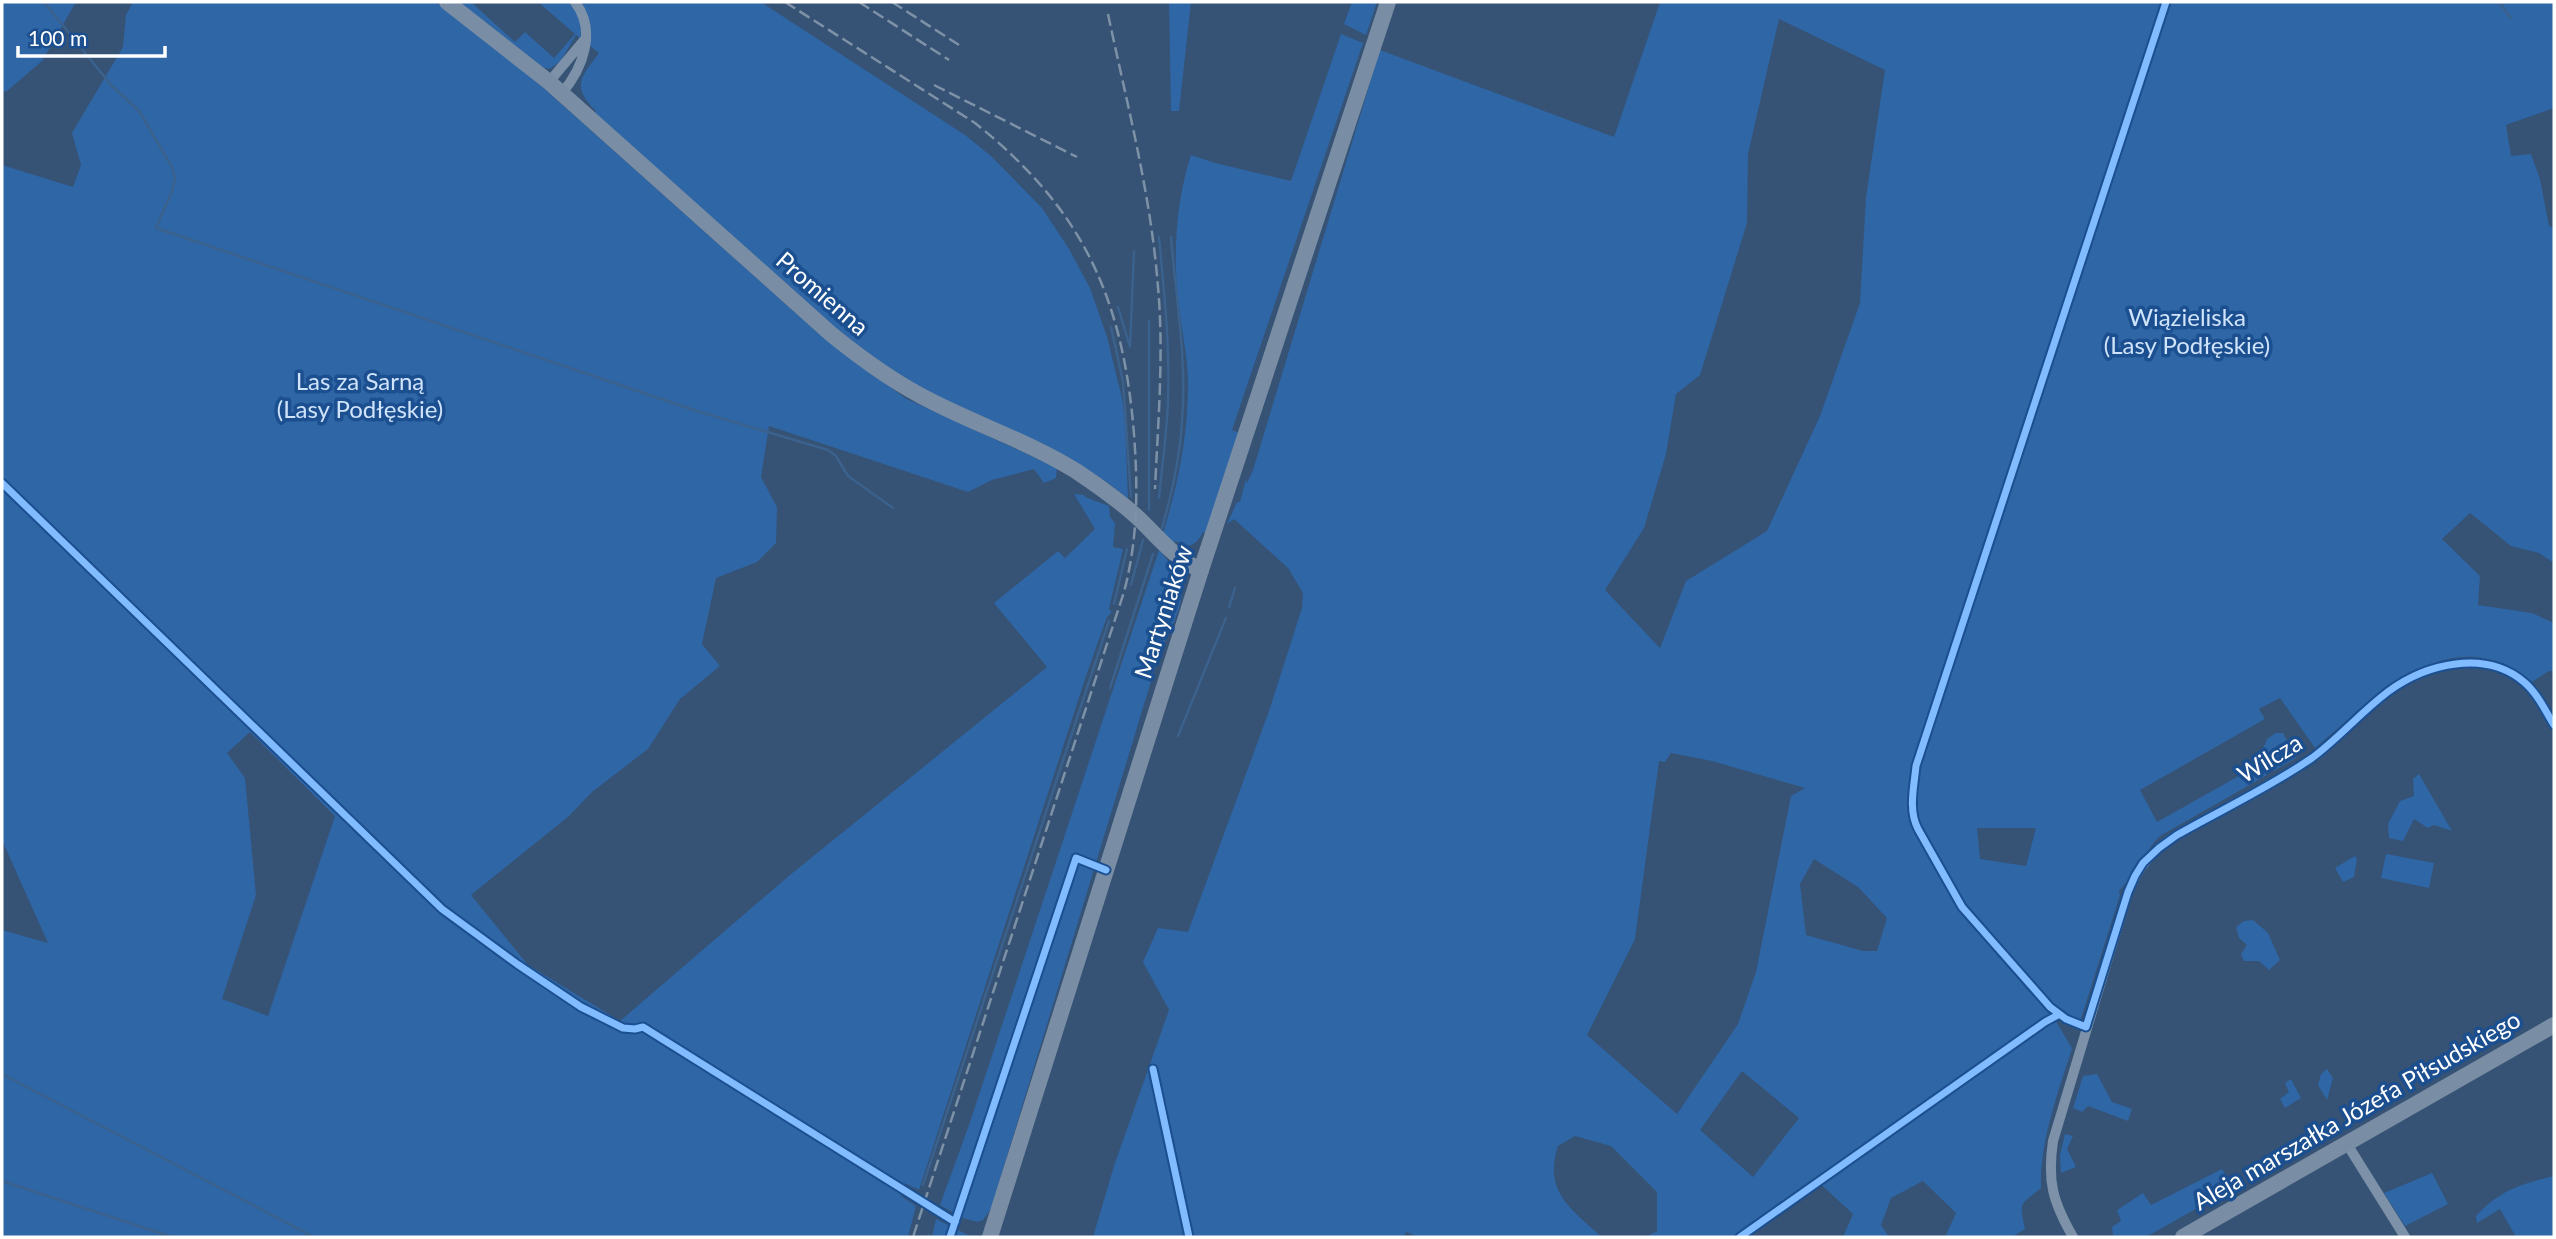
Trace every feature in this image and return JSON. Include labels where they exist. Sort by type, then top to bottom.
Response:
[{"type":"street","name":"Promienna","points":[[447,2],[562,93],[821,326],[863,360],[932,402],[1039,450],[1077,472],[1117,500],[1184,563],[1201,570]]},
{"type":"street","points":[[562,93],[573,79],[584,56],[586,23],[575,2]]},
{"type":"street","name":"Martyniaków","points":[[990,1237],[1201,570],[1388,2]]},
{"type":"street","points":[[549,82],[586,38]]},
{"type":"street","name":"Wilcza","points":[[2073,1237],[2060,1214],[2052,1190],[2050,1173],[2053,1141],[2128,892],[2143,863],[2177,835],[2314,756],[2390,691],[2437,667],[2471,663],[2510,672],[2529,687],[2554,725]]},
{"type":"street","name":"Aleja marszałka Józefa Piłsudskiego","points":[[2183,1237],[2554,1025]]},
{"type":"street","points":[[2347,1144],[2405,1237]]},
{"type":"green space","points":[[2,2],[76,2],[42,61],[7,91],[2,92]]},
{"type":"green space","name":"Las za Sarną (Lasy Podłęskie)","points":[[133,2],[436,2],[530,76],[818,333],[905,398],[1057,468],[1056,478],[1044,483],[1034,469],[992,480],[968,492],[769,426],[761,477],[777,507],[776,543],[757,562],[716,578],[702,644],[720,666],[680,699],[648,749],[592,792],[569,816],[471,895],[528,965],[620,1021],[790,875],[1047,667],[994,603],[1058,551],[1065,558],[1095,529],[1074,494],[1084,495],[1109,506],[1110,517],[1115,523],[1113,547],[1123,549],[1109,609],[1112,612],[1107,617],[1087,673],[919,1190],[904,1183],[901,1196],[916,1206],[908,1237],[2,1237],[2,930],[48,943],[2,840],[2,165],[73,187],[81,165],[72,133],[123,47],[126,15]],"holes":[[[250,732],[335,816],[268,1016],[222,999],[256,895],[245,778],[227,753]]]},
{"type":"green space","points":[[454,2],[471,2],[515,42],[525,32],[554,58],[575,34],[538,2],[761,2],[965,135],[991,156],[1042,208],[1090,288],[1107,337],[1122,398],[1128,499],[1082,466],[944,400],[861,351],[593,115],[596,111],[588,103],[581,83],[599,53],[576,35],[560,62],[549,69],[542,67]]},
{"type":"green space","points":[[1169,2],[1191,2],[1179,111],[1171,111]]},
{"type":"green space","points":[[1352,2],[1377,2],[1366,35],[1344,24]]},
{"type":"green space","name":"Wiązieliska (Lasy Podłęskie)","points":[[1660,2],[2554,2],[2554,108],[2506,125],[2511,156],[2531,154],[2540,179],[2549,226],[2554,228],[2554,563],[2539,553],[2511,546],[2470,513],[2442,539],[2480,576],[2478,605],[2532,613],[2554,623],[2554,671],[2549,671],[2532,682],[2502,664],[2472,657],[2444,660],[2416,671],[2389,687],[2315,748],[2280,698],[2259,709],[2265,719],[2140,790],[2157,822],[2260,764],[2267,775],[2160,836],[2119,891],[2080,1022],[2058,1011],[2052,1015],[2072,1048],[2043,1152],[2041,1188],[2023,1204],[2025,1229],[2012,1237],[1945,1237],[1956,1213],[1923,1181],[1891,1198],[1881,1225],[1889,1237],[1843,1237],[1853,1214],[1814,1178],[1752,1223],[1747,1237],[1646,1237],[1657,1231],[1657,1192],[1611,1146],[1575,1136],[1558,1146],[1554,1162],[1557,1187],[1570,1208],[1602,1237],[1418,1237],[1406,1232],[1404,1237],[1093,1237],[1114,1166],[1169,1010],[1143,962],[1158,928],[1188,932],[1269,711],[1302,608],[1303,593],[1288,568],[1234,519],[1227,524],[1237,502],[1240,502],[1246,479],[1247,483],[1253,470],[1380,50],[1614,137]],"holes":[[[1779,19],[1885,70],[1866,197],[1860,303],[1820,416],[1767,531],[1686,581],[1660,648],[1605,590],[1644,528],[1666,454],[1676,394],[1700,375],[1747,223],[1748,154]],[[1671,753],[1712,761],[1805,788],[1791,796],[1756,972],[1738,1024],[1677,1114],[1587,1035],[1635,939],[1659,761],[1665,762]],[[1977,828],[2036,828],[2026,866],[1980,859]],[[1814,859],[1858,887],[1887,918],[1877,951],[1863,951],[1806,935],[1800,884]],[[1742,1071],[1799,1118],[1753,1177],[1700,1130]]]},
{"type":"green space","points":[[1341,34],[1363,43],[1232,430],[1240,433],[1205,533],[1188,546],[1176,541],[1174,543],[1163,533],[1178,478],[1188,404],[1188,374],[1178,299],[1176,245],[1182,190],[1191,155],[1291,181]]},
{"type":"green space","points":[[1159,550],[1180,577],[1182,590],[1179,609],[1159,655],[991,1209],[983,1220],[977,1222],[963,1218],[940,1205],[969,1125]]},
{"type":"green space","points":[[2276,733],[2283,733],[2296,758],[2274,771],[2262,751],[2267,739]]},
{"type":"green space","points":[[2419,774],[2452,831],[2434,825],[2428,828],[2414,819],[2403,841],[2389,838],[2388,824],[2400,801],[2414,796],[2413,779]]},
{"type":"green space","points":[[2386,854],[2434,863],[2429,888],[2381,878]]},
{"type":"green space","points":[[2355,856],[2357,859],[2354,877],[2343,882],[2335,868]]},
{"type":"green space","points":[[2253,920],[2268,933],[2280,960],[2269,970],[2259,961],[2244,961],[2241,954],[2247,945],[2239,938],[2236,927],[2244,921]]},
{"type":"green space","points":[[2327,1069],[2333,1078],[2327,1100],[2318,1085],[2321,1074]]},
{"type":"green space","points":[[2097,1074],[2112,1102],[2132,1109],[2128,1121],[2088,1106],[2082,1112],[2073,1108],[2083,1076]]},
{"type":"green space","points":[[2291,1079],[2301,1098],[2285,1108],[2280,1099],[2289,1092],[2285,1083]]},
{"type":"green space","points":[[2065,1134],[2073,1136],[2067,1149],[2076,1167],[2061,1173],[2060,1155]]},
{"type":"green space","points":[[2222,1169],[2233,1188],[2146,1237],[2113,1237],[2112,1227],[2121,1221],[2117,1210],[2143,1193],[2151,1205]]},
{"type":"green space","points":[[2432,1173],[2448,1204],[2405,1226],[2384,1193]]},
{"type":"green space","points":[[2554,1176],[2554,1237],[2516,1237],[2500,1209],[2477,1223],[2476,1216],[2503,1194],[2521,1185]]},
{"type":"green space","points":[[936,1219],[972,1237],[932,1237]]},
{"type":"waterway","points":[[44,2],[111,85],[139,111],[172,167],[175,178],[172,191],[156,228],[697,411],[828,450],[836,456],[848,476],[893,508]]},
{"type":"waterway","points":[[2499,2],[2511,18]]},
{"type":"waterway","points":[[1159,237],[1168,379],[1167,425],[1159,498]]},
{"type":"waterway","points":[[1162,528],[1177,462],[1183,398],[1182,352],[1171,237]]},
{"type":"waterway","points":[[1118,307],[1130,347],[1134,251]]},
{"type":"waterway","points":[[1149,321],[1149,510]]},
{"type":"waterway","points":[[1111,327],[1123,382],[1131,497]]},
{"type":"waterway","points":[[1131,585],[1143,540]]},
{"type":"waterway","points":[[1114,604],[1127,549]]},
{"type":"waterway","points":[[1110,688],[1153,554]]},
{"type":"waterway","points":[[1229,607],[1235,588]]},
{"type":"waterway","points":[[1178,736],[1226,618]]},
{"type":"waterway","points":[[923,1185],[1109,621]]},
{"type":"waterway","points":[[2,1074],[314,1237]]},
{"type":"waterway","points":[[2,1181],[172,1237]]},
{"type":"railway","points":[[785,2],[975,123],[1012,155],[1044,189],[1070,223],[1091,260],[1107,299],[1120,340],[1134,434],[1136,513],[1124,592],[913,1237]]},
{"type":"railway","points":[[859,2],[949,60]]},
{"type":"railway","points":[[892,2],[959,45]]},
{"type":"railway","points":[[1108,14],[1137,150],[1155,253],[1160,337],[1155,489]]},
{"type":"railway","points":[[934,85],[1077,157]]},
{"type":"cycle path","points":[[2166,2],[1916,766],[1912,806],[1918,829],[1962,907],[2050,1007],[2066,1019],[2086,1027],[2128,892],[2143,863],[2177,835],[2262,789],[2312,758],[2389,691],[2420,674],[2438,668],[2474,663],[2492,666],[2509,672],[2529,686],[2554,725]]},
{"type":"cycle path","points":[[2,483],[442,909],[581,1007],[623,1028],[643,1027],[955,1222]]},
{"type":"cycle path","points":[[950,1237],[1076,858],[1106,870]]},
{"type":"cycle path","points":[[1740,1237],[2058,1015]]},
{"type":"cycle path","points":[[1153,1069],[1189,1237]]}]
